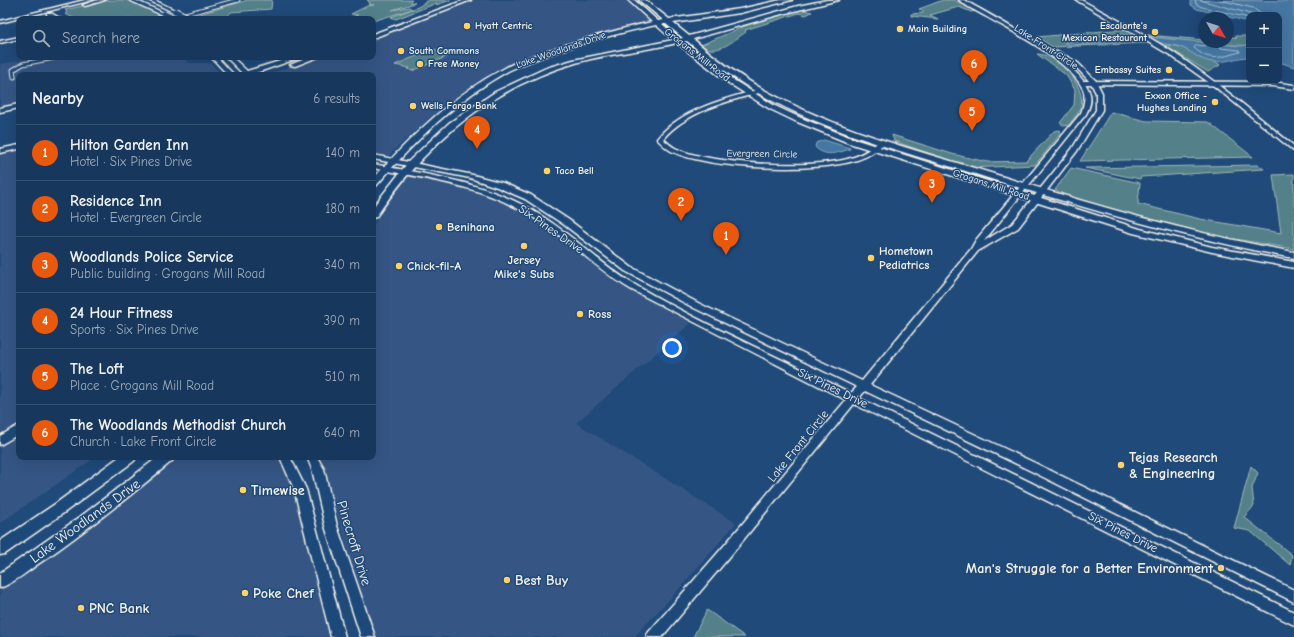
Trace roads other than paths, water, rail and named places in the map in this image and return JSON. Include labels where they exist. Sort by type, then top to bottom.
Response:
[{"type":"main road","name":"Grogans Mill Road","points":[[631,0],[702,62],[749,94],[809,124],[875,149],[1022,190]]},
{"type":"main road","name":"Grogans Mill Road","points":[[642,0],[712,59],[761,91],[811,116],[1038,196],[1210,249],[1294,265]]},
{"type":"main road","name":"Lake Woodlands Drive","points":[[376,181],[433,122],[458,102],[501,73],[516,65],[588,40],[599,39],[644,26],[668,21],[734,12],[789,0]]},
{"type":"main road","name":"Lake Woodlands Drive","points":[[376,210],[408,168],[448,128],[497,92],[529,77],[574,61],[687,39],[794,8],[836,0]]},
{"type":"main road","points":[[644,26],[649,22],[649,16]]},
{"type":"main road","points":[[661,16],[689,18]]},
{"type":"main road","points":[[698,47],[698,42],[703,34]]},
{"type":"main road","points":[[599,39],[616,52]]},
{"type":"main road","points":[[660,44],[685,47]]},
{"type":"main road","points":[[458,102],[456,111],[461,117]]},
{"type":"main road","points":[[445,113],[450,116],[448,128]]},
{"type":"main road","name":"Grogans Mill Road","points":[[1151,230],[1294,255]]},
{"type":"main road","name":"Lake Woodlands Drive","points":[[0,549],[60,508],[125,460]]},
{"type":"main road","name":"Lake Woodlands Drive","points":[[0,581],[41,554],[111,503],[163,460]]},
{"type":"street","points":[[25,16],[91,0]]},
{"type":"street","points":[[40,16],[103,0]]},
{"type":"street","points":[[132,0],[168,16]]},
{"type":"street","points":[[150,0],[185,16]]},
{"type":"street","points":[[182,16],[238,0]]},
{"type":"street","points":[[376,29],[456,0]]},
{"type":"street","points":[[376,35],[469,0]]},
{"type":"street","name":"Lake Front Circle","points":[[653,637],[732,546],[864,386],[1084,113],[1088,97],[1087,90],[1082,82],[1060,61],[961,0]]},
{"type":"street","name":"Lake Front Circle","points":[[973,0],[1076,64],[1094,82],[1099,93],[1100,101],[1098,113],[1087,128],[1075,150],[1012,229],[975,250]]},
{"type":"street","points":[[1078,0],[1157,44],[1219,85],[1294,145]]},
{"type":"street","points":[[179,16],[215,7]]},
{"type":"street","points":[[49,14],[53,16]]},
{"type":"street","points":[[0,22],[16,18]]},
{"type":"street","points":[[0,26],[16,22]]},
{"type":"street","points":[[0,42],[16,39]]},
{"type":"street","points":[[14,78],[13,70],[19,65],[44,60]]},
{"type":"street","points":[[217,60],[228,72]]},
{"type":"street","points":[[232,60],[242,72]]},
{"type":"street","points":[[253,72],[290,60]]},
{"type":"street","points":[[270,72],[306,60]]},
{"type":"street","points":[[1082,82],[1219,85],[1272,84],[1294,87]]},
{"type":"street","points":[[1219,85],[1294,149]]},
{"type":"street","name":"Evergreen Circle","points":[[761,91],[716,105],[696,114],[663,134],[660,139],[664,145],[672,150],[690,155],[721,162],[759,165],[840,162],[857,158],[875,149],[882,142]]},
{"type":"street","points":[[0,110],[16,107]]},
{"type":"street","points":[[0,115],[16,112]]},
{"type":"street","points":[[0,151],[16,148]]},
{"type":"street","name":"Six Pines Drive","points":[[376,158],[393,162],[431,176],[490,192],[514,203],[558,230],[607,271],[685,315],[1294,619]]},
{"type":"street","name":"Six Pines Drive","points":[[376,167],[386,169],[408,168],[470,176],[500,185],[528,197],[566,222],[628,269],[697,306],[1038,470],[1294,596]]},
{"type":"street","points":[[514,203],[528,197]]},
{"type":"street","points":[[594,259],[607,253]]},
{"type":"street","points":[[685,315],[697,306]]},
{"type":"street","points":[[0,441],[16,431]]},
{"type":"street","points":[[286,460],[300,489],[338,637]]},
{"type":"street","name":"Pinecroft Drive","points":[[314,460],[318,469],[331,526],[368,637]]},
{"type":"water","points":[[1191,0],[1294,1],[1294,67],[1282,63],[1282,12],[1246,12],[1246,21],[1234,18],[1234,12],[1209,12],[1197,9],[1191,5]]},
{"type":"water","points":[[1121,34],[1198,42],[1198,48],[1234,48],[1234,45],[1246,45],[1246,57],[1222,62],[1213,62],[1203,60],[1177,46],[1150,42],[1070,45],[1064,43],[1087,40],[1086,36]]},
{"type":"water","points":[[824,140],[850,149],[832,154],[823,153],[815,147],[816,143]]},
{"type":"place","name":"Hyatt Centric","points":[[467,26]]},
{"type":"place","name":"Main Building","points":[[900,29]]},
{"type":"place","name":"Escalante's Mexican Restaurant","points":[[1155,32]]},
{"type":"place","name":"South Commons","points":[[401,51]]},
{"type":"place","name":"Free Money","points":[[420,64]]},
{"type":"place","name":"Embassy Suites","points":[[1169,70]]},
{"type":"place","name":"The Woodlands Methodist Church","points":[[974,83]]},
{"type":"place","name":"Exxon Office - Hughes Landing","points":[[1215,102]]},
{"type":"place","name":"Wells Fargo Bank","points":[[413,106]]},
{"type":"place","name":"The Loft","points":[[972,131]]},
{"type":"place","name":"24 Hour Fitness","points":[[477,149]]},
{"type":"place","name":"Taco Bell","points":[[547,171]]},
{"type":"place","name":"Woodlands Police Service","points":[[932,203]]},
{"type":"place","name":"Residence Inn","points":[[681,221]]},
{"type":"place","name":"Benihana","points":[[439,227]]},
{"type":"place","name":"Jersey Mike's Subs","points":[[524,246]]},
{"type":"place","name":"Hilton Garden Inn","points":[[726,255]]},
{"type":"place","name":"Hometown Pediatrics","points":[[871,258]]},
{"type":"place","name":"Chick-fil-A","points":[[399,266]]},
{"type":"place","name":"Ross","points":[[580,314]]},
{"type":"place","name":"Tejas Research & Engineering","points":[[1121,465]]},
{"type":"place","name":"Timewise","points":[[243,490]]},
{"type":"place","name":"Man's Struggle for a Better Environment","points":[[1221,568]]},
{"type":"place","name":"Best Buy","points":[[507,580]]},
{"type":"place","name":"Poke Chef","points":[[245,593]]},
{"type":"place","name":"PNC Bank","points":[[81,608]]}]
